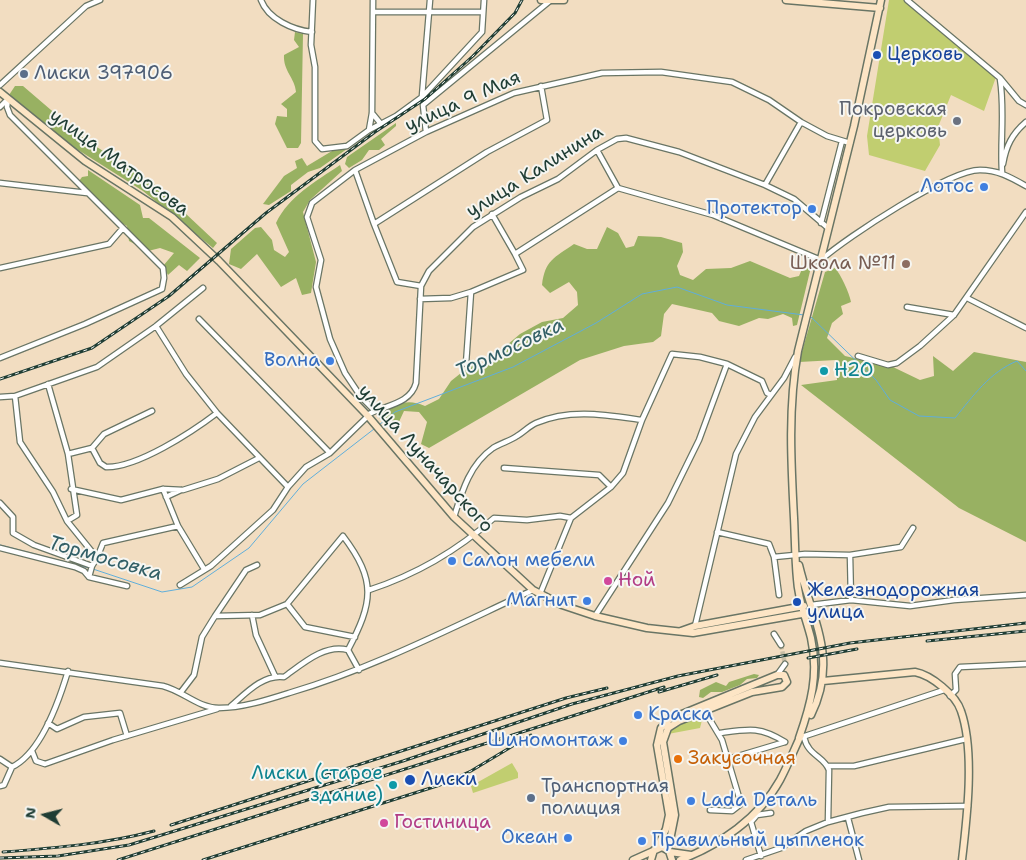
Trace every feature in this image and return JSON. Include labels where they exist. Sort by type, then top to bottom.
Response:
[{"type":"main road","points":[[541,0],[564,0]]},
{"type":"main road","points":[[786,0],[880,8]]},
{"type":"main road","points":[[802,738],[811,704],[815,676],[811,641],[797,579],[791,423],[792,388],[798,351],[850,143],[881,0]]},
{"type":"main road","name":"улица Матросова","points":[[0,92],[85,161],[172,217],[219,261]]},
{"type":"main road","name":"улица Луначарского","points":[[219,261],[367,415],[454,517],[533,590],[595,616],[647,628],[693,633]]},
{"type":"main road","points":[[680,860],[694,855],[728,836],[761,806],[780,781],[818,701],[823,682],[824,659],[796,554]]},
{"type":"main road","points":[[680,632],[695,626],[812,609]]},
{"type":"main road","points":[[695,626],[693,633],[803,610]]},
{"type":"main road","points":[[823,682],[915,672],[929,677],[950,696],[961,711],[966,739],[968,806],[962,860]]},
{"type":"main road","points":[[651,860],[666,829],[669,815],[657,746],[662,726],[677,715],[776,676],[783,675],[787,680],[784,686],[752,692],[704,710],[671,725],[665,734],[664,750],[675,815],[669,851],[672,860]]},
{"type":"main road","points":[[776,676],[774,684],[779,688]]},
{"type":"main road","points":[[633,860],[656,849],[694,855]]},
{"type":"street","points":[[0,84],[86,6],[100,0]]},
{"type":"street","points":[[261,0],[282,22],[297,30],[312,32]]},
{"type":"street","points":[[313,0],[311,45],[315,68],[315,141],[322,149],[347,146],[422,97],[482,32],[484,0]]},
{"type":"street","points":[[370,130],[372,113],[372,0]]},
{"type":"street","points":[[422,97],[430,0]]},
{"type":"street","points":[[426,132],[423,105],[551,0]]},
{"type":"street","points":[[908,0],[1000,78],[1018,101],[1026,104]]},
{"type":"street","points":[[373,12],[430,14],[483,12]]},
{"type":"street","name":"улица 9 Мая","points":[[374,410],[361,397],[344,373],[330,339],[316,286],[321,260],[307,217],[312,203],[355,170],[426,132],[514,93],[602,73],[661,72],[732,82],[769,100],[801,122],[850,143]]},
{"type":"street","points":[[1000,78],[1004,104],[1000,151],[1002,172]]},
{"type":"street","points":[[374,224],[486,152],[548,120],[541,86]]},
{"type":"street","points":[[0,107],[8,99]]},
{"type":"street","points":[[0,358],[162,289],[164,278],[163,268],[10,115],[7,108],[8,99]]},
{"type":"street","points":[[372,113],[381,124]]},
{"type":"street","points":[[765,185],[801,122]]},
{"type":"street","points":[[1002,172],[1006,150],[1015,131],[1026,122]]},
{"type":"street","name":"улица Калинина","points":[[180,585],[211,566],[274,510],[288,487],[306,468],[330,453],[367,415],[374,410],[403,400],[414,391],[421,286],[429,271],[450,249],[473,227],[492,214],[558,179],[597,150],[617,139],[626,138],[680,152],[765,185],[794,199],[828,228]]},
{"type":"street","points":[[821,223],[842,141]]},
{"type":"street","points":[[597,150],[618,188],[713,214],[821,260],[842,242],[956,175],[978,170],[1002,172],[1026,186]]},
{"type":"street","points":[[355,170],[397,282],[421,286]]},
{"type":"street","points":[[0,183],[87,193]]},
{"type":"street","points":[[515,254],[618,188]]},
{"type":"street","points":[[858,356],[888,365],[897,363],[954,316],[1026,212]]},
{"type":"street","points":[[420,299],[451,298],[471,292],[522,270],[492,214]]},
{"type":"street","points":[[0,268],[109,244],[122,229]]},
{"type":"street","points":[[0,397],[15,396],[97,367],[156,326],[203,288]]},
{"type":"street","points":[[466,364],[471,292]]},
{"type":"street","points":[[967,298],[1026,328]]},
{"type":"street","points":[[908,306],[954,316]]},
{"type":"street","points":[[199,319],[330,453]]},
{"type":"street","points":[[156,326],[186,374],[217,413],[288,487]]},
{"type":"street","points":[[695,626],[736,454],[755,417],[784,378],[798,351]]},
{"type":"street","points":[[540,594],[571,518],[611,487],[623,473],[642,420],[672,354],[700,356],[727,364],[762,381],[767,393],[771,395]]},
{"type":"street","points":[[595,616],[668,503],[699,440],[727,364]]},
{"type":"street","points":[[48,384],[68,454],[77,515],[67,520]]},
{"type":"street","points":[[15,396],[20,442],[53,492],[67,520],[97,558]]},
{"type":"street","points":[[68,454],[92,448],[104,434],[152,411]]},
{"type":"street","points":[[92,448],[100,463],[106,467],[127,464],[193,431],[217,413]]},
{"type":"street","points":[[454,517],[464,485],[476,464],[493,448],[517,436],[534,423],[571,414],[610,415],[642,420]]},
{"type":"street","points":[[166,497],[218,479],[259,458]]},
{"type":"street","points":[[504,468],[599,475],[611,487]]},
{"type":"street","points":[[72,489],[121,500],[163,489],[183,490]]},
{"type":"street","points":[[163,489],[178,526],[204,569]]},
{"type":"street","points":[[0,503],[13,517],[14,533],[34,545],[92,566]]},
{"type":"street","points":[[369,590],[388,584],[453,550],[494,518],[527,520],[560,516],[571,518]]},
{"type":"street","points":[[89,577],[103,543],[178,526]]},
{"type":"street","points":[[774,557],[796,554],[850,555],[901,547],[913,528]]},
{"type":"street","points":[[717,532],[769,544],[774,557],[779,596]]},
{"type":"street","points":[[215,616],[260,615],[287,604],[343,536],[360,557],[369,590],[364,621],[348,650]]},
{"type":"street","points":[[0,548],[76,567],[84,571],[89,577],[127,586]]},
{"type":"street","points":[[850,555],[851,600]]},
{"type":"street","points":[[181,692],[194,675],[202,637],[246,570],[257,565]]},
{"type":"street","points":[[32,751],[36,760],[45,764],[218,708],[285,694],[359,670],[533,590]]},
{"type":"street","points":[[812,609],[851,600],[910,606],[954,600],[1026,595]]},
{"type":"street","points":[[287,604],[305,627],[355,636]]},
{"type":"street","points":[[252,615],[256,635],[275,676]]},
{"type":"street","points":[[774,634],[781,644]]},
{"type":"street","points":[[348,650],[359,670]]},
{"type":"street","points":[[229,707],[254,686],[275,676],[284,678],[306,661],[327,651],[348,650]]},
{"type":"street","points":[[0,663],[68,671],[163,686],[181,692],[198,704],[218,708]]},
{"type":"street","points":[[776,676],[785,664]]},
{"type":"street","points":[[950,696],[956,690],[955,674],[960,667],[1026,664]]},
{"type":"street","points":[[0,786],[4,785],[12,767],[22,762],[32,751],[61,696],[68,671]]},
{"type":"street","points":[[944,690],[802,738],[808,750],[828,766],[854,766],[966,739]]},
{"type":"street","points":[[704,710],[720,733],[741,804],[732,811],[710,810]]},
{"type":"street","points":[[48,723],[57,729],[84,717],[120,713],[127,736]]},
{"type":"street","points":[[720,733],[755,728],[768,732],[785,742],[728,759]]},
{"type":"street","points":[[0,759],[12,767]]},
{"type":"street","points":[[828,766],[828,822]]},
{"type":"street","points":[[746,860],[781,848],[806,832],[828,822],[889,808],[968,806]]},
{"type":"street","points":[[761,856],[751,822],[757,815],[771,813]]},
{"type":"street","points":[[848,818],[859,860]]},
{"type":"green space","points":[[889,0],[904,0],[996,77],[984,111],[951,95],[938,127],[940,145],[925,171],[869,155],[867,136]]},
{"type":"green space","points":[[295,32],[303,34],[301,143],[298,148],[287,148],[275,124],[277,116],[287,117],[287,109],[281,104],[296,92],[284,61],[284,55],[299,47],[294,40]]},
{"type":"green space","points":[[15,86],[23,86],[86,140],[153,183],[217,243],[213,248],[143,191],[75,148],[9,95]]},
{"type":"green space","points":[[396,123],[396,126],[381,139],[385,145],[379,150],[369,150],[362,160],[349,168],[345,164],[347,157]]},
{"type":"green space","points":[[377,124],[378,127],[320,168],[308,172],[291,185],[291,191],[269,205],[263,204],[284,176],[297,168],[295,161],[302,158],[307,166]]},
{"type":"green space","points":[[340,165],[342,171],[310,200],[303,212],[316,262],[311,293],[302,295],[296,278],[281,287],[257,254],[241,269],[229,264],[231,249],[255,228],[261,227],[272,240],[274,250],[285,257],[289,252],[276,223],[281,213],[295,197]]},
{"type":"green space","points":[[88,170],[140,205],[143,218],[149,218],[200,258],[187,271],[179,265],[168,275],[163,266],[174,253],[160,248],[148,251],[129,241],[127,226],[116,220],[79,181],[82,177],[88,176]]},
{"type":"green space","points":[[607,227],[618,233],[626,248],[634,246],[638,236],[661,237],[682,243],[683,252],[677,266],[680,275],[693,280],[706,269],[731,268],[750,261],[790,278],[799,276],[805,262],[809,259],[812,263],[797,325],[793,326],[792,318],[783,314],[768,319],[759,318],[739,326],[719,321],[712,313],[672,304],[664,314],[661,336],[653,342],[624,346],[580,360],[429,448],[421,444],[427,422],[419,412],[404,411],[398,424],[392,429],[379,418],[382,410],[398,404],[413,402],[425,406],[439,399],[451,381],[471,365],[482,366],[520,334],[542,322],[563,318],[578,305],[577,292],[569,282],[550,293],[542,285],[545,270],[552,260],[574,244],[587,249],[597,249]]},
{"type":"green space","points":[[835,268],[840,275],[851,302],[841,306],[843,314],[832,323],[827,338],[845,356],[893,367],[920,380],[934,376],[933,356],[953,371],[974,352],[1026,362],[1026,542],[959,508],[801,385],[837,380],[836,360],[799,362],[825,272]]},
{"type":"green space","points":[[754,674],[759,675],[757,678],[747,679],[740,685],[722,692],[711,692],[703,698],[699,697],[700,690],[716,682],[726,686],[729,682]]},
{"type":"green space","points":[[703,716],[700,728],[668,734],[678,725]]},
{"type":"green space","points":[[512,763],[518,773],[518,778],[473,793],[471,786]]},
{"type":"waterway","name":"Тормосовка","points":[[379,425],[395,412],[513,367],[596,323],[642,294],[677,287],[727,305],[804,315]]},
{"type":"waterway","name":"Тормосовка","points":[[810,316],[876,380],[890,400],[919,416],[955,418],[968,401],[998,371],[1017,361],[1026,371]]},
{"type":"waterway","name":"Тормосовка","points":[[93,569],[162,592],[192,587],[249,548],[303,484],[374,429]]},
{"type":"waterway","name":"Тормосовка","points":[[0,545],[89,568]]},
{"type":"tunnel","points":[[781,645],[785,664]]},
{"type":"railway","points":[[0,379],[92,348],[169,296],[266,213],[375,132],[425,99],[473,56],[515,13],[522,0]]},
{"type":"railway","points":[[0,858],[58,856],[129,845],[403,761],[572,704],[678,676],[850,643],[1026,623]]},
{"type":"railway","points":[[927,641],[1026,631]]},
{"type":"railway","points":[[808,658],[857,649]]},
{"type":"railway","points":[[659,692],[717,675]]},
{"type":"railway","points":[[118,860],[664,687]]},
{"type":"railway","points":[[171,825],[566,698],[607,688]]},
{"type":"railway","points":[[203,860],[440,785],[471,771],[531,735]]},
{"type":"railway","points":[[3,852],[98,842],[154,831]]},
{"type":"place","name":"Церковь","points":[[877,55]]},
{"type":"place","name":"Лиски 397906","points":[[24,74]]},
{"type":"place","name":"Покровская церковь","points":[[957,121]]},
{"type":"place","name":"Лотос","points":[[984,187]]},
{"type":"place","name":"Протектор","points":[[812,209]]},
{"type":"place","name":"Школа №11","points":[[906,264]]},
{"type":"place","name":"Волна","points":[[330,361]]},
{"type":"place","name":"H2O","points":[[824,371]]},
{"type":"place","name":"Салон мебели","points":[[452,561]]},
{"type":"place","name":"Ной","points":[[608,581]]},
{"type":"place","name":"Магнит","points":[[587,601]]},
{"type":"place","name":"Железнодорожная улица","points":[[797,602]]},
{"type":"place","name":"Краска","points":[[638,715]]},
{"type":"place","name":"Шиномонтаж","points":[[623,741]]},
{"type":"place","name":"Закусочная","points":[[678,759]]},
{"type":"place","name":"Лиски","points":[[410,780]]},
{"type":"place","name":"Лиски (старое здание)","points":[[393,785]]},
{"type":"place","name":"Транспортная полиция","points":[[531,798]]},
{"type":"place","name":"Lada Dеталь","points":[[691,801]]},
{"type":"place","name":"Гостиница","points":[[384,823]]},
{"type":"place","name":"Океан","points":[[568,838]]},
{"type":"place","name":"Правильный цыпленок","points":[[642,841]]}]
